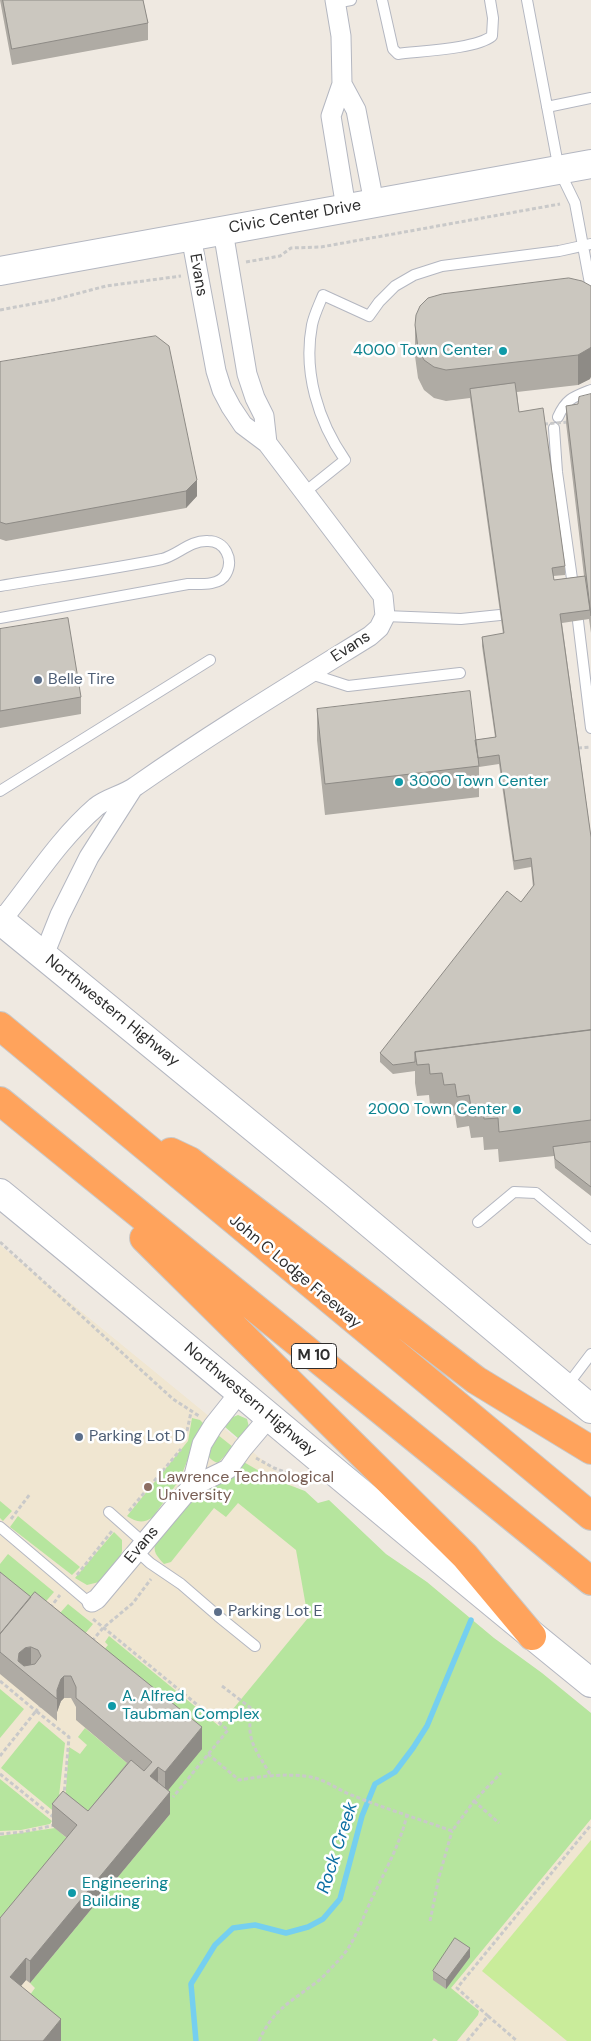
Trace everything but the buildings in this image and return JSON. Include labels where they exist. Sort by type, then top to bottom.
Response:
[{"type":"highway","name":"John C Lodge Freeway","points":[[0,1026],[591,1516]]},
{"type":"highway","name":"M 10","points":[[0,1101],[591,1581]]},
{"type":"highway","points":[[36,1132],[464,1556],[532,1636]]},
{"type":"highway","points":[[126,1132],[190,1161],[476,1380],[591,1450]]},
{"type":"main road","name":"Civic Center Drive","points":[[0,271],[591,164]]},
{"type":"main road","name":"Northwestern Highway","points":[[1,921],[338,1196],[591,1409]]},
{"type":"main road","name":"Northwestern Highway","points":[[0,1193],[270,1416],[451,1570],[591,1683]]},
{"type":"street","points":[[340,1],[342,84],[331,116],[346,208]]},
{"type":"street","points":[[342,84],[356,110],[374,203]]},
{"type":"street","name":"Evans","points":[[223,231],[248,374],[255,398],[264,416],[267,443]]},
{"type":"street","name":"Evans","points":[[1,921],[27,889],[51,854],[98,806],[133,788],[180,755],[370,636],[379,628],[384,616],[383,596],[267,443],[243,425],[222,390],[216,371],[191,236]]},
{"type":"street","name":"Evans","points":[[44,955],[60,915],[89,857],[133,788]]},
{"type":"street","name":"Evans","points":[[191,1487],[202,1444],[213,1426],[240,1392]]},
{"type":"street","name":"Evans","points":[[90,1609],[191,1487],[228,1469],[270,1416]]},
{"type":"lane","points":[[382,0],[392,49],[398,54],[487,40],[492,36],[493,18],[490,0]]},
{"type":"lane","points":[[527,0],[558,170],[576,203],[587,244],[591,289]]},
{"type":"lane","points":[[547,107],[591,98]]},
{"type":"lane","points":[[306,492],[345,460],[331,440],[322,419],[315,396],[310,364],[312,324],[323,295],[369,316],[379,302],[395,286],[414,275],[442,266],[559,251],[587,244]]},
{"type":"lane","points":[[558,417],[564,405],[571,398],[591,390]]},
{"type":"lane","points":[[549,426],[573,586]]},
{"type":"lane","points":[[0,586],[164,558],[192,544],[208,541],[218,544],[228,552],[230,561],[226,574],[212,583],[188,584],[0,618]]},
{"type":"lane","points":[[384,616],[461,619],[500,615]]},
{"type":"lane","points":[[578,621],[591,728]]},
{"type":"lane","points":[[0,791],[210,660]]},
{"type":"lane","points":[[310,674],[348,686],[460,673]]},
{"type":"lane","points":[[478,1222],[514,1192],[536,1193],[591,1239]]},
{"type":"lane","points":[[565,1388],[591,1354]]},
{"type":"lane","points":[[109,1512],[120,1522],[159,1569],[181,1584],[255,1646]]},
{"type":"lane","points":[[1,1528],[86,1600],[90,1609]]},
{"type":"path","points":[[250,261],[280,256],[291,248],[321,247],[553,204]]},
{"type":"path","points":[[0,310],[53,300],[106,286],[173,277]]},
{"type":"path","points":[[549,426],[569,422]]},
{"type":"path","points":[[578,748],[591,747]]},
{"type":"path","points":[[0,1242],[172,1400],[190,1412],[187,1434]]},
{"type":"path","points":[[45,1614],[183,1446]]},
{"type":"path","points":[[1,1528],[30,1494]]},
{"type":"path","points":[[87,1648],[103,1628],[133,1603],[159,1569]]},
{"type":"path","points":[[90,1609],[103,1628],[228,1730],[173,1797]]},
{"type":"path","points":[[0,1681],[69,1737],[64,1804]]},
{"type":"path","points":[[222,1686],[252,1709],[249,1727],[251,1742],[271,1776]]},
{"type":"path","points":[[0,1756],[42,1704]]},
{"type":"path","points":[[208,1754],[239,1780],[299,1775],[315,1778],[341,1791],[452,1831]]},
{"type":"path","points":[[430,1921],[439,1877],[452,1831],[474,1801],[501,1773]]},
{"type":"path","points":[[0,1774],[61,1824],[23,1832],[0,1834]]},
{"type":"path","points":[[474,1801],[499,1822]]},
{"type":"path","points":[[259,2041],[266,2024],[288,2001],[316,1983],[341,1958],[354,1940],[389,1867],[407,1815]]},
{"type":"path","points":[[517,2041],[457,1988],[591,1825]]},
{"type":"path","points":[[467,2041],[488,2016]]},
{"type":"shaded area","name":"Lawrence Technological University","points":[[0,1245],[591,1729],[591,2041],[0,2041]]},
{"type":"green space","points":[[238,1415],[247,1419],[249,1427],[239,1439],[225,1427],[233,1417]]},
{"type":"green space","points":[[192,1418],[200,1420],[205,1425],[195,1441],[180,1479],[153,1517],[146,1521],[133,1520],[127,1516],[188,1441]]},
{"type":"green space","points":[[218,1435],[233,1447],[218,1463],[209,1457],[208,1450]]},
{"type":"green space","points":[[242,1461],[273,1479],[305,1491],[318,1503],[329,1500],[386,1554],[427,1582],[494,1638],[542,1673],[591,1713],[591,1819],[451,1988],[479,2011],[478,2015],[457,2041],[438,2041],[434,2038],[432,2041],[61,2041],[21,2007],[35,1988],[30,1983],[170,1814],[94,1662],[108,1645],[105,1642],[109,1636],[219,1726],[308,1618],[296,1550],[238,1503],[226,1517],[214,1508],[171,1562],[164,1564],[156,1554],[156,1541],[199,1494],[218,1483]]},
{"type":"green space","points":[[0,1501],[12,1511],[3,1521],[0,1518]]},
{"type":"green space","points":[[18,1516],[80,1567],[72,1575],[10,1527]]},
{"type":"green space","points":[[114,1532],[122,1540],[122,1552],[99,1582],[87,1585],[75,1578]]},
{"type":"green space","points":[[8,1554],[54,1592],[35,1614],[0,1585],[0,1564]]},
{"type":"green space","points":[[68,1604],[93,1624],[75,1646],[53,1621]]},
{"type":"green space","points":[[0,1689],[24,1709],[0,1738]]},
{"type":"green space","points":[[39,1721],[65,1743],[57,1814],[1,1768]]},
{"type":"green space","points":[[85,1728],[152,1784],[88,1833],[64,1815],[69,1747],[80,1754],[87,1745],[78,1737]]},
{"type":"green space","points":[[0,1779],[52,1821],[50,1824],[21,1830],[0,1831]]},
{"type":"green space","points":[[55,1828],[77,1847],[0,1940],[0,1836]]},
{"type":"green space","points":[[591,1840],[591,2041],[567,2041],[482,1971]]},
{"type":"waterway","name":"Rock Creek","points":[[196,2041],[191,1984],[215,1945],[233,1928],[255,1925],[286,1933],[308,1927],[323,1919],[340,1899],[362,1816],[375,1784],[395,1772],[427,1726],[471,1620]]},
{"type":"place","name":"4000 Town Center","points":[[503,351]]},
{"type":"place","name":"Belle Tire","points":[[38,680]]},
{"type":"place","name":"3000 Town Center","points":[[399,782]]},
{"type":"place","name":"2000 Town Center","points":[[517,1110]]},
{"type":"place","name":"Parking Lot D","points":[[79,1437]]},
{"type":"place","name":"Lawrence Technological University","points":[[148,1487]]},
{"type":"place","name":"Parking Lot E","points":[[218,1612]]},
{"type":"place","name":"A. Alfred Taubman Complex","points":[[112,1706]]},
{"type":"place","name":"Engineering Building","points":[[72,1893]]}]
